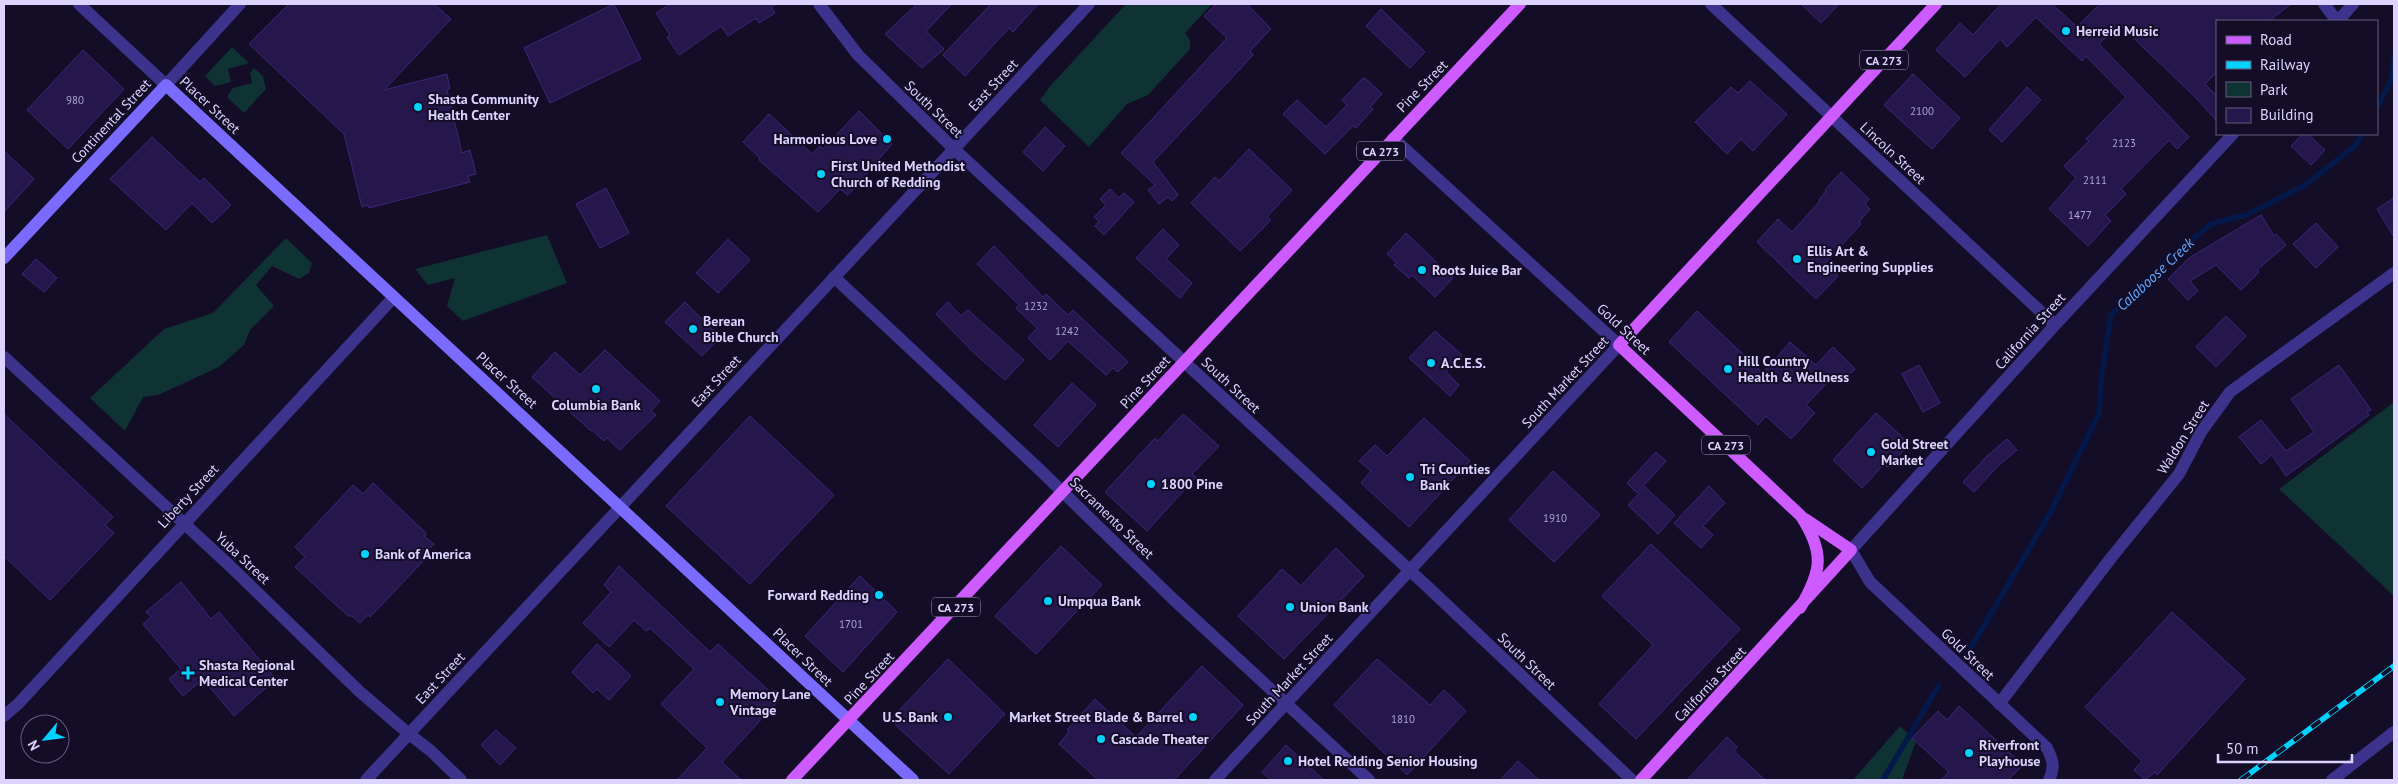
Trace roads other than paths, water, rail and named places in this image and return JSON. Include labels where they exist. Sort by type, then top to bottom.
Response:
[{"type":"main road","name":"Pine Street","points":[[792,780],[1520,4]]},
{"type":"main road","name":"South Market Street","points":[[1619,345],[1936,4]]},
{"type":"main road","name":"Continental Street","points":[[4,258],[166,85]]},
{"type":"main road","name":"Placer Street","points":[[166,85],[534,426],[619,508],[734,612],[848,722],[913,780]]},
{"type":"main road","name":"Gold Street","points":[[1619,345],[1801,516],[1813,535],[1819,555]]},
{"type":"main road","name":"CA 273","points":[[1801,516],[1851,550]]},
{"type":"main road","name":"California Street","points":[[1641,780],[1851,550]]},
{"type":"main road","name":"California Street","points":[[1800,608],[1818,573],[1819,555]]},
{"type":"street","name":"Placer Street","points":[[79,4],[166,85]]},
{"type":"street","name":"Continental Street","points":[[166,85],[240,4]]},
{"type":"street","name":"South Street","points":[[819,4],[858,55],[954,149],[1632,780]]},
{"type":"street","name":"East Street","points":[[366,780],[1089,4]]},
{"type":"street","name":"Lincoln Street","points":[[1711,4],[2055,325]]},
{"type":"street","points":[[2324,4],[2337,20]]},
{"type":"street","points":[[2339,20],[2353,4]]},
{"type":"street","name":"California Street","points":[[1851,550],[2055,325],[2232,135]]},
{"type":"street","name":"Gold Street","points":[[1393,138],[1619,345]]},
{"type":"street","name":"Waldon Street","points":[[1999,704],[2179,474],[2201,432],[2230,392],[2394,273]]},
{"type":"street","name":"Sacramento Street","points":[[834,277],[1286,705],[1369,780]]},
{"type":"street","name":"Liberty Street","points":[[4,716],[18,704],[183,523],[394,297]]},
{"type":"street","name":"South Market Street","points":[[1215,780],[1619,345]]},
{"type":"street","name":"Yuba Street","points":[[4,357],[183,523],[359,691],[431,751],[462,780]]},
{"type":"street","name":"Gold Street","points":[[1851,550],[1870,582],[2047,748],[2053,762],[2054,771],[2049,780]]},
{"type":"street","points":[[2332,780],[2394,732]]},
{"type":"waterway","name":"Calaboose Creek","points":[[2378,105],[2392,79],[2394,57]]},
{"type":"waterway","name":"Calaboose Creek","points":[[1966,656],[2049,515],[2099,414],[2102,372],[2111,315],[2159,268],[2211,224],[2246,215],[2305,185],[2356,145],[2361,135]]},
{"type":"waterway","name":"Calaboose Creek","points":[[1883,780],[1939,685]]},
{"type":"railway","points":[[2241,780],[2394,666]]},
{"type":"place","name":"Herreid Music","points":[[2066,31]]},
{"type":"place","name":"Shasta Community Health Center","points":[[418,107]]},
{"type":"place","name":"Harmonious Love","points":[[887,139]]},
{"type":"place","name":"First United Methodist Church of Redding","points":[[821,174]]},
{"type":"place","name":"Ellis Art & Engineering Supplies","points":[[1797,259]]},
{"type":"place","name":"Roots Juice Bar","points":[[1422,270]]},
{"type":"place","name":"Berean Bible Church","points":[[693,329]]},
{"type":"place","name":"A.C.E.S.","points":[[1431,363]]},
{"type":"place","name":"Hill Country Health & Wellness","points":[[1728,369]]},
{"type":"place","name":"Columbia Bank","points":[[596,389]]},
{"type":"place","name":"Gold Street Market","points":[[1871,452]]},
{"type":"place","name":"Tri Counties Bank","points":[[1410,477]]},
{"type":"place","name":"1800 Pine","points":[[1151,484]]},
{"type":"place","name":"Bank of America","points":[[365,554]]},
{"type":"place","name":"Forward Redding","points":[[879,595]]},
{"type":"place","name":"Umpqua Bank","points":[[1048,601]]},
{"type":"place","name":"Union Bank","points":[[1290,607]]},
{"type":"place","name":"Shasta Regional Medical Center","points":[[188,673]]},
{"type":"place","name":"Memory Lane Vintage","points":[[720,702]]},
{"type":"place","name":"U.S. Bank","points":[[948,717]]},
{"type":"place","name":"Market Street Blade & Barrel","points":[[1193,717]]},
{"type":"place","name":"Cascade Theater","points":[[1101,739]]},
{"type":"place","name":"Riverfront Playhouse","points":[[1969,753]]},
{"type":"place","name":"Hotel Redding Senior Housing","points":[[1288,761]]}]
